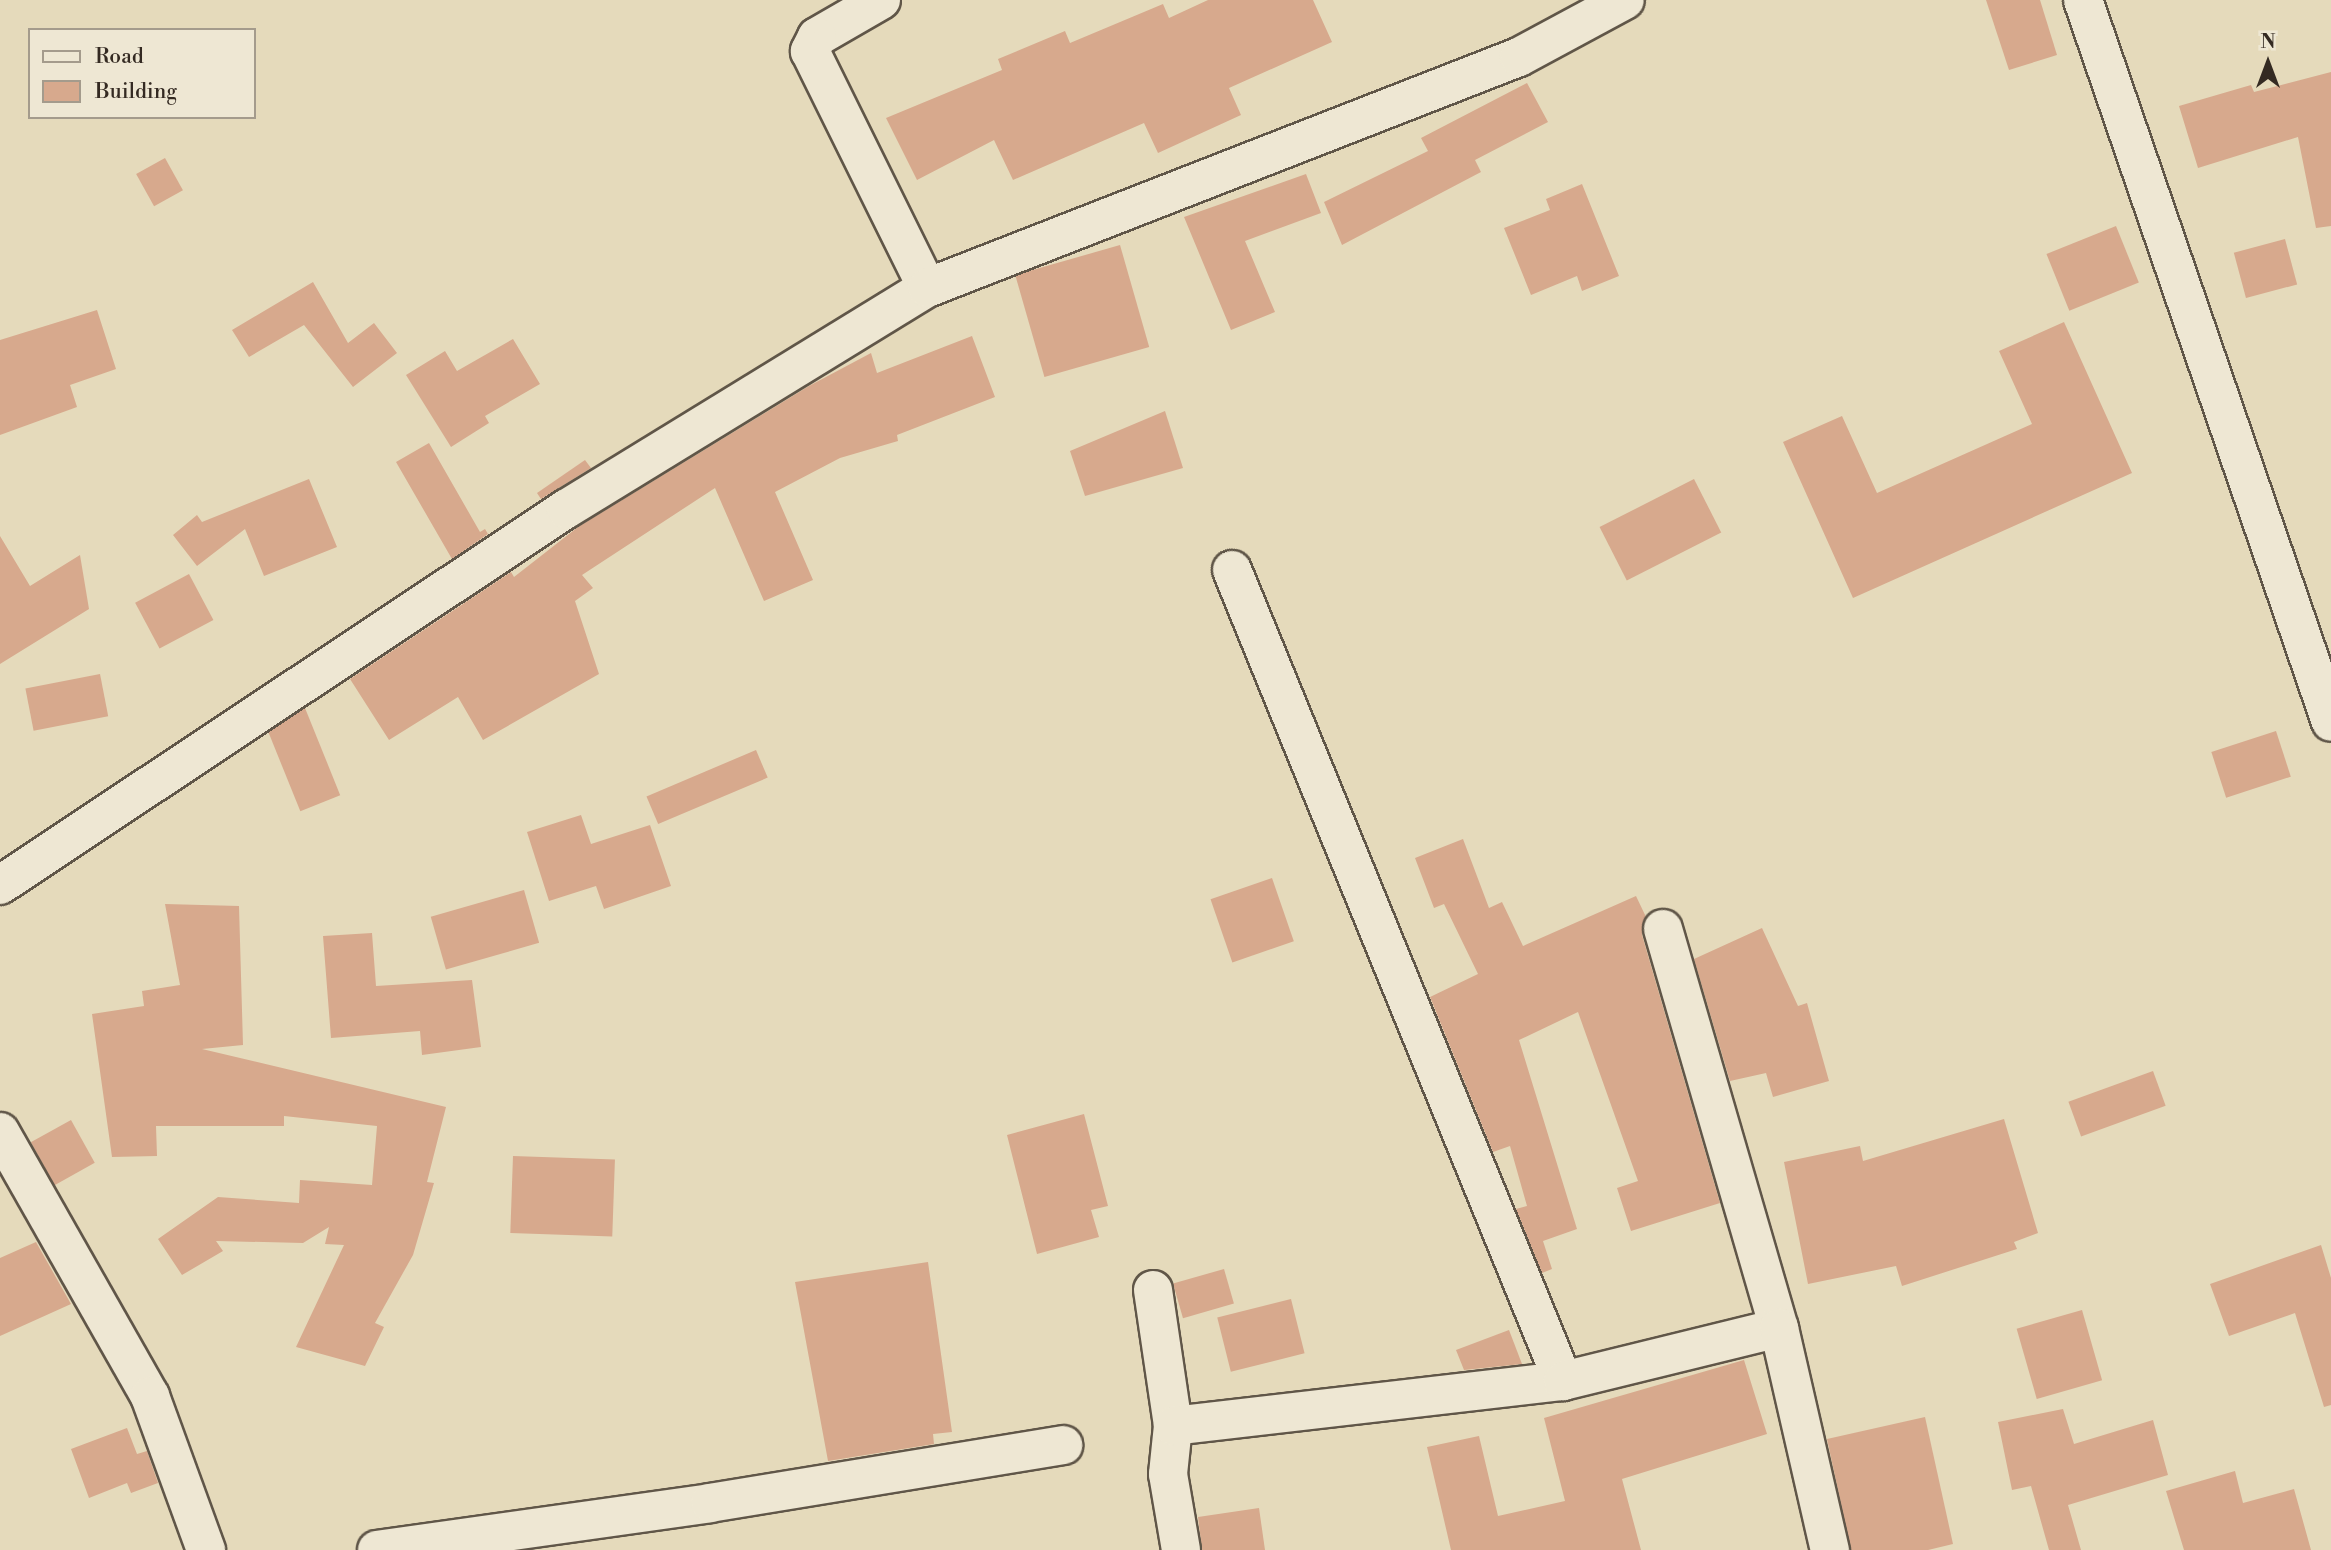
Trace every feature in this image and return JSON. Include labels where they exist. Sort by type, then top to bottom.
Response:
[{"type":"street","points":[[881,0],[817,37],[810,51],[927,288]]},
{"type":"street","points":[[0,886],[566,509],[927,288],[1519,57],[1625,0]]},
{"type":"street","points":[[2083,0],[2331,722]]},
{"type":"street","points":[[1232,570],[1563,1381]]},
{"type":"street","points":[[1662,929],[1779,1328],[1830,1550]]},
{"type":"street","points":[[0,1132],[150,1396],[206,1550]]},
{"type":"street","points":[[1153,1290],[1173,1426],[1168,1474],[1181,1550]]},
{"type":"street","points":[[1173,1426],[1563,1381],[1779,1328]]},
{"type":"street","points":[[377,1550],[710,1503],[1063,1445]]},
{"type":"building","points":[[1208,0],[1313,0],[1332,42],[1229,88],[1241,115],[1158,153],[1144,123],[1013,180],[994,140],[917,180],[886,118],[1002,70],[998,59],[1065,31],[1070,43],[1163,4],[1169,18]]},
{"type":"building","points":[[1986,0],[2040,0],[2057,55],[2009,70]]},
{"type":"building","points":[[2331,72],[2331,226],[2316,228],[2298,137],[2198,168],[2179,106],[2251,85],[2254,92]]},
{"type":"building","points":[[1527,83],[1548,122],[1475,160],[1481,172],[1342,245],[1324,202],[1428,151],[1421,138]]},
{"type":"building","points":[[165,158],[183,190],[154,206],[136,174]]},
{"type":"building","points":[[1306,174],[1321,213],[1245,241],[1275,312],[1231,330],[1184,217]]},
{"type":"building","points":[[1582,184],[1619,276],[1582,291],[1577,276],[1531,295],[1504,228],[1550,210],[1546,199]]},
{"type":"building","points":[[2116,226],[2139,283],[2069,311],[2046,254]]},
{"type":"building","points":[[2285,239],[2297,284],[2246,298],[2234,253]]},
{"type":"building","points":[[1120,245],[1149,347],[1044,377],[1015,275]]},
{"type":"building","points":[[313,282],[348,343],[374,323],[397,353],[353,387],[304,325],[249,357],[232,330]]},
{"type":"building","points":[[97,310],[116,369],[70,385],[77,407],[0,435],[0,340]]},
{"type":"building","points":[[2064,322],[2132,473],[1853,598],[1783,442],[1842,416],[1877,493],[2032,424],[1999,351]]},
{"type":"building","points":[[972,336],[995,397],[897,435],[898,441],[840,458],[775,492],[813,580],[764,601],[715,488],[582,575],[593,588],[575,601],[599,674],[483,740],[458,697],[389,740],[350,679],[511,572],[514,577],[578,527],[809,386],[871,353],[877,373]]},
{"type":"building","points":[[513,339],[540,384],[485,416],[489,423],[451,447],[406,375],[445,351],[457,371]]},
{"type":"building","points":[[1165,411],[1183,468],[1085,496],[1070,451]]},
{"type":"building","points":[[429,443],[480,532],[485,529],[488,534],[452,559],[396,462]]},
{"type":"building","points":[[585,460],[591,468],[541,499],[537,493]]},
{"type":"building","points":[[309,479],[337,547],[264,576],[245,529],[197,566],[173,535],[197,515],[202,522]]},
{"type":"building","points":[[1694,479],[1721,532],[1627,581],[1600,527]]},
{"type":"building","points":[[0,536],[30,586],[80,555],[89,609],[0,664]]},
{"type":"building","points":[[189,574],[213,620],[160,649],[135,603]]},
{"type":"building","points":[[100,674],[108,716],[34,731],[25,689]]},
{"type":"building","points":[[305,708],[340,795],[300,811],[265,724]]},
{"type":"building","points":[[2276,731],[2291,777],[2226,798],[2211,752]]},
{"type":"building","points":[[756,750],[768,778],[658,824],[646,796]]},
{"type":"building","points":[[581,815],[591,844],[650,825],[671,886],[604,909],[596,886],[549,901],[527,832]]},
{"type":"building","points":[[1463,839],[1489,908],[1502,902],[1523,946],[1636,896],[1646,917],[1642,935],[1720,1203],[1631,1231],[1617,1188],[1638,1181],[1578,1012],[1519,1040],[1577,1229],[1543,1241],[1552,1269],[1542,1273],[1516,1209],[1527,1206],[1510,1146],[1493,1152],[1430,997],[1478,974],[1444,904],[1434,908],[1415,858]]},
{"type":"building","points":[[1272,878],[1294,941],[1232,963],[1211,899]]},
{"type":"building","points":[[524,890],[539,943],[446,970],[431,917]]},
{"type":"building","points":[[165,904],[239,906],[243,1045],[202,1049],[446,1107],[427,1182],[434,1183],[413,1255],[375,1323],[384,1327],[365,1366],[296,1347],[344,1245],[325,1244],[329,1227],[303,1243],[216,1241],[223,1251],[182,1275],[158,1239],[218,1197],[299,1203],[300,1180],[372,1185],[377,1126],[284,1116],[284,1126],[156,1126],[157,1156],[112,1157],[92,1014],[144,1006],[142,991],[180,985]]},
{"type":"building","points":[[1762,928],[1798,1006],[1807,1003],[1829,1081],[1773,1097],[1766,1073],[1730,1081],[1694,959]]},
{"type":"building","points":[[372,933],[376,986],[472,980],[481,1047],[422,1055],[420,1031],[331,1038],[323,936]]},
{"type":"building","points":[[2153,1071],[2166,1106],[2081,1137],[2068,1102]]},
{"type":"building","points":[[1084,1114],[1108,1206],[1091,1210],[1099,1237],[1037,1254],[1007,1135]]},
{"type":"building","points":[[2004,1119],[2038,1233],[2014,1242],[2017,1249],[1902,1286],[1896,1266],[1808,1284],[1784,1162],[1860,1146],[1863,1161]]},
{"type":"building","points":[[71,1120],[95,1163],[55,1185],[31,1142]]},
{"type":"building","points":[[513,1156],[615,1160],[612,1237],[510,1233]]},
{"type":"building","points":[[36,1242],[71,1304],[0,1336],[0,1258]]},
{"type":"building","points":[[2321,1245],[2331,1278],[2331,1405],[2324,1407],[2295,1313],[2229,1336],[2210,1284]]},
{"type":"building","points":[[928,1262],[952,1432],[933,1434],[934,1444],[828,1461],[795,1282]]},
{"type":"building","points":[[1224,1269],[1234,1304],[1183,1318],[1173,1284]]},
{"type":"building","points":[[1291,1299],[1305,1353],[1231,1372],[1217,1317]]},
{"type":"building","points":[[2082,1310],[2102,1380],[2037,1399],[2017,1329]]},
{"type":"building","points":[[1509,1330],[1522,1364],[1464,1370],[1456,1350]]},
{"type":"building","points":[[1744,1360],[1767,1434],[1622,1479],[1641,1550],[1451,1550],[1427,1447],[1479,1436],[1498,1516],[1565,1501],[1544,1418]]},
{"type":"building","points":[[2063,1409],[2074,1444],[2153,1420],[2168,1475],[2068,1505],[2081,1550],[2049,1550],[2031,1486],[2012,1490],[1998,1422]]},
{"type":"building","points":[[1925,1417],[1953,1544],[1928,1550],[1851,1550],[1827,1439]]},
{"type":"building","points":[[127,1428],[137,1454],[147,1451],[158,1483],[131,1493],[127,1483],[89,1498],[71,1449]]},
{"type":"building","points":[[2235,1471],[2243,1503],[2294,1489],[2311,1550],[2184,1550],[2166,1491]]},
{"type":"building","points":[[1259,1508],[1265,1550],[1202,1550],[1198,1517]]}]
